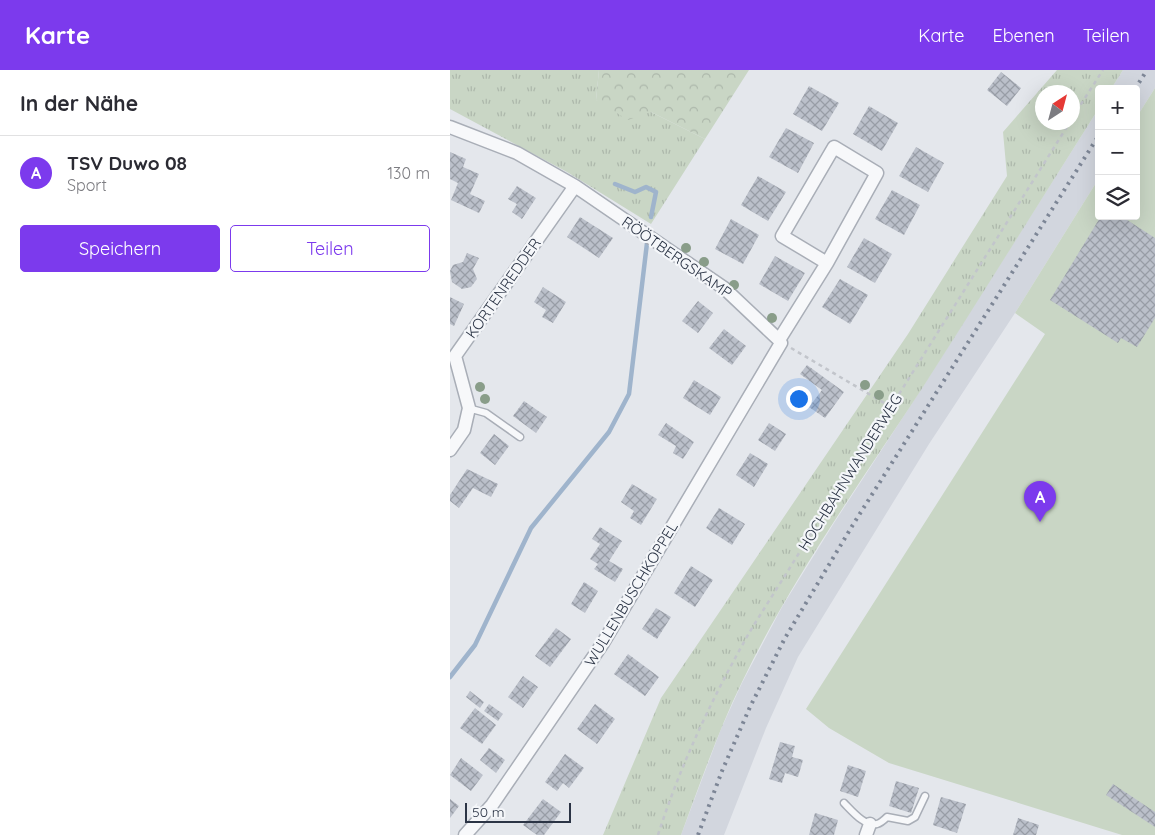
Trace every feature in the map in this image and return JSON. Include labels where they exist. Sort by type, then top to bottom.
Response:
[{"type":"street","name":"RÖÖTBERGSKAMP","points":[[450,127],[517,153],[574,186],[724,288],[780,341]]},
{"type":"street","name":"WULLENBUSCHKOPPEL","points":[[465,835],[492,805],[603,643],[827,263],[877,173],[834,148],[782,236],[827,263]]},
{"type":"street","name":"KORTENREDDER","points":[[450,450],[464,430],[468,408],[452,354],[574,186]]},
{"type":"lane","points":[[468,408],[486,412],[520,437]]},
{"type":"lane","points":[[844,804],[868,830],[887,817],[908,821],[915,817],[925,796]]},
{"type":"path","points":[[1080,106],[1103,70]]},
{"type":"path","name":"HOCHBAHNWANDERWEG","points":[[658,835],[669,801],[726,673],[752,628],[1065,130]]},
{"type":"path","points":[[780,341],[891,406]]},
{"type":"shaded area","points":[[1123,70],[1155,70],[1155,88],[1140,112],[1140,85],[1114,85]]},
{"type":"shaded area","points":[[1095,114],[1095,184],[1015,313],[929,444],[798,657],[766,728],[724,835],[681,835],[721,729],[742,683],[782,607]]},
{"type":"green space","points":[[450,70],[599,70],[596,100],[651,112],[705,139],[651,224],[567,172],[450,109]]},
{"type":"green space","points":[[599,70],[749,70],[705,139],[651,112],[628,120],[596,100]]},
{"type":"green space","points":[[1057,70],[1123,70],[1114,85],[1095,85],[1095,114],[923,387],[805,568],[783,606],[733,701],[681,835],[603,835],[661,698],[908,334],[1007,176],[1003,132],[1035,95],[1035,130],[1080,130],[1080,85],[1044,85]]},
{"type":"green space","points":[[1155,88],[1155,835],[1122,835],[889,763],[829,728],[806,709],[1045,334],[1015,313],[1095,184],[1095,220],[1140,220],[1140,112]]},
{"type":"building","points":[[1001,72],[1021,88],[1007,106],[987,90]]},
{"type":"building","points":[[809,86],[839,103],[822,131],[793,114]]},
{"type":"building","points":[[869,106],[898,123],[882,151],[853,134]]},
{"type":"building","points":[[786,128],[814,143],[798,173],[769,157]]},
{"type":"building","points":[[916,147],[944,163],[928,192],[899,176]]},
{"type":"building","points":[[450,152],[466,159],[463,167],[479,174],[470,194],[485,201],[479,213],[451,200],[458,183],[450,179]]},
{"type":"building","points":[[758,176],[786,192],[768,221],[741,205]]},
{"type":"building","points":[[517,186],[536,198],[522,219],[512,212],[517,204],[508,199]]},
{"type":"building","points":[[892,190],[920,205],[904,235],[875,219]]},
{"type":"building","points":[[580,217],[613,238],[599,258],[567,237]]},
{"type":"building","points":[[731,219],[759,235],[743,264],[715,249]]},
{"type":"building","points":[[1099,220],[1127,220],[1155,238],[1155,318],[1137,347],[1121,338],[1118,343],[1050,300]]},
{"type":"building","points":[[864,238],[892,254],[875,283],[847,267]]},
{"type":"building","points":[[467,253],[479,258],[473,269],[477,279],[471,287],[462,289],[452,282],[450,271],[453,265],[463,262]]},
{"type":"building","points":[[775,256],[805,273],[788,301],[759,284]]},
{"type":"building","points":[[840,279],[868,295],[850,324],[822,307]]},
{"type":"building","points":[[543,287],[566,302],[553,323],[542,317],[546,310],[534,302]]},
{"type":"building","points":[[450,297],[464,304],[454,326],[450,324]]},
{"type":"building","points":[[698,301],[713,313],[698,333],[682,321]]},
{"type":"building","points":[[724,329],[746,346],[732,365],[709,348]]},
{"type":"building","points":[[807,365],[844,392],[825,418],[809,407],[822,390],[800,374]]},
{"type":"building","points":[[694,380],[721,397],[710,415],[683,398]]},
{"type":"building","points":[[524,401],[547,417],[536,433],[513,416]]},
{"type":"building","points":[[666,423],[694,442],[683,459],[673,453],[676,446],[658,435]]},
{"type":"building","points":[[769,423],[786,434],[775,451],[758,440]]},
{"type":"building","points":[[494,434],[509,446],[495,465],[480,453]]},
{"type":"building","points":[[750,453],[768,464],[754,487],[736,475]]},
{"type":"building","points":[[467,469],[498,484],[491,497],[473,488],[459,508],[450,501],[450,495]]},
{"type":"building","points":[[632,484],[657,499],[641,525],[630,518],[634,511],[621,502]]},
{"type":"building","points":[[719,508],[745,524],[732,545],[706,528]]},
{"type":"building","points":[[600,527],[622,541],[609,561],[623,569],[615,582],[594,569],[598,564],[590,559],[600,544],[592,539]]},
{"type":"building","points":[[691,566],[713,580],[695,607],[674,593]]},
{"type":"building","points":[[584,582],[598,591],[585,613],[571,604]]},
{"type":"building","points":[[656,608],[671,617],[657,639],[642,629]]},
{"type":"building","points":[[556,628],[571,639],[550,667],[535,656]]},
{"type":"building","points":[[628,654],[659,677],[645,696],[614,674]]},
{"type":"building","points":[[523,676],[538,687],[523,708],[508,697]]},
{"type":"building","points":[[470,691],[484,702],[480,708],[466,697]]},
{"type":"building","points":[[489,704],[503,714],[498,721],[484,711]]},
{"type":"building","points":[[595,704],[615,719],[597,744],[577,729]]},
{"type":"building","points":[[475,708],[496,725],[482,744],[460,728]]},
{"type":"building","points":[[780,742],[795,746],[792,757],[803,760],[798,777],[785,773],[782,783],[769,779]]},
{"type":"building","points":[[489,748],[505,760],[496,773],[480,760]]},
{"type":"building","points":[[565,754],[584,768],[569,788],[563,783],[557,791],[545,782]]},
{"type":"building","points":[[461,758],[483,775],[471,791],[450,775]]},
{"type":"building","points":[[848,765],[866,771],[858,797],[840,791]]},
{"type":"building","points":[[896,781],[919,788],[911,813],[889,806]]},
{"type":"building","points":[[1113,784],[1155,812],[1155,827],[1106,795]]},
{"type":"building","points":[[941,797],[966,804],[957,833],[933,825]]},
{"type":"building","points":[[450,799],[459,806],[450,818]]},
{"type":"building","points":[[543,799],[561,812],[544,835],[537,835],[523,825]]},
{"type":"building","points":[[815,813],[838,820],[834,835],[809,835]]},
{"type":"building","points":[[1018,818],[1039,825],[1036,835],[1013,835]]},
{"type":"waterway","points":[[615,184],[635,192],[646,187],[656,192],[651,217]]},
{"type":"waterway","points":[[450,677],[475,645],[531,528],[609,432],[629,394],[647,243]]},
{"type":"railway","points":[[1138,85],[1147,70]]},
{"type":"railway","points":[[698,835],[722,771],[750,707],[785,638],[854,523],[1095,141]]},
{"type":"place","name":"TSV Duwo 08","points":[[1040,522]]}]
